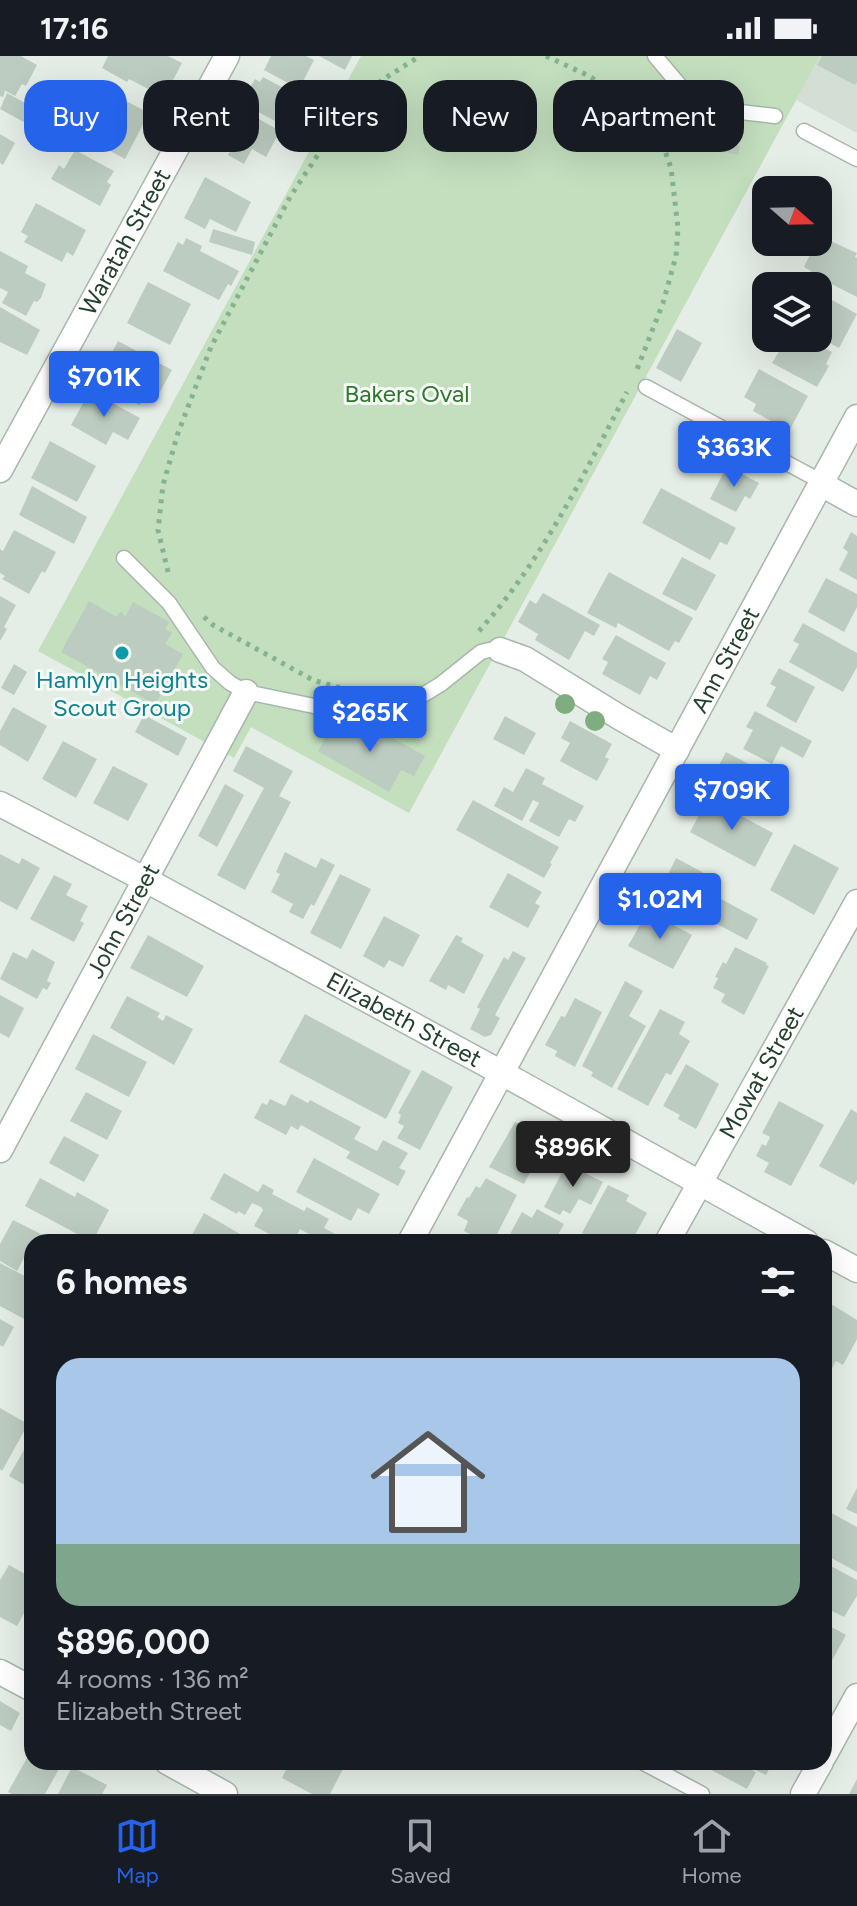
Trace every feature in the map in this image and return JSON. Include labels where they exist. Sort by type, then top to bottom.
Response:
[{"type":"street","name":"Waratah Street","points":[[0,470],[227,56]]},
{"type":"street","name":"Ann Street","points":[[414,1234],[857,417]]},
{"type":"street","points":[[821,483],[857,504]]},
{"type":"street","points":[[500,650],[525,659],[677,750]]},
{"type":"street","name":"John Street","points":[[0,1150],[246,692]]},
{"type":"street","name":"Elizabeth Street","points":[[0,804],[502,1073],[791,1234]]},
{"type":"street","name":"Mowat Street","points":[[672,1234],[857,902]]},
{"type":"street","points":[[832,1256],[857,1270]]},
{"type":"street","points":[[0,1672],[24,1685]]},
{"type":"street","points":[[832,1741],[857,1696]]},
{"type":"street","points":[[182,1770],[225,1794]]},
{"type":"street","points":[[803,1794],[816,1770]]},
{"type":"lane","points":[[655,56],[698,107],[775,116]]},
{"type":"lane","points":[[804,131],[857,159]]},
{"type":"lane","points":[[646,387],[821,483]]},
{"type":"lane","points":[[124,558],[169,603],[213,668],[246,692],[343,712],[386,710],[429,692],[481,652],[500,650]]},
{"type":"lane","points":[[657,1770],[702,1794]]},
{"type":"path","points":[[173,579],[166,568],[158,530],[163,485],[178,433],[211,347],[290,197],[350,106],[382,80],[420,56]]},
{"type":"path","points":[[546,56],[595,80]]},
{"type":"path","points":[[657,80],[666,70]]},
{"type":"path","points":[[474,637],[494,615],[534,559],[582,478],[632,383],[663,303],[676,256],[678,228],[671,168],[665,152]]},
{"type":"path","points":[[195,609],[213,625],[313,680],[354,692]]},
{"type":"shaded area","points":[[820,56],[857,56],[857,133],[796,100]]},
{"type":"green space","name":"Bakers Oval","points":[[361,56],[820,56],[755,176],[752,176],[752,181],[409,813],[251,727],[234,758],[38,651],[309,152],[407,152],[407,80],[348,80]]},
{"type":"building","points":[[0,56],[21,56],[37,65],[15,96],[4,90],[3,97],[0,96]]},
{"type":"building","points":[[108,56],[168,56],[182,63],[173,80],[143,80],[143,86],[129,79],[127,82],[102,68]]},
{"type":"building","points":[[271,56],[306,56],[314,60],[304,80],[282,80],[264,70]]},
{"type":"building","points":[[319,56],[352,56],[345,70]]},
{"type":"building","points":[[822,56],[857,56],[855,85],[817,65]]},
{"type":"building","points":[[263,77],[275,83],[275,121],[259,112],[260,82]]},
{"type":"building","points":[[7,93],[24,102],[24,122],[0,109]]},
{"type":"building","points":[[127,102],[143,110],[143,124],[125,159],[112,152],[127,152]]},
{"type":"building","points":[[259,119],[275,128],[275,140],[266,157],[257,152]]},
{"type":"building","points":[[0,134],[15,143],[3,165],[0,163]]},
{"type":"building","points":[[74,152],[79,152],[114,171],[107,182],[111,185],[100,206],[51,179],[59,165],[64,169]]},
{"type":"building","points":[[230,152],[250,152],[244,164],[228,155]]},
{"type":"building","points":[[205,177],[251,202],[236,232],[210,219],[205,229],[184,218]]},
{"type":"building","points":[[36,203],[86,230],[73,256],[67,252],[62,262],[24,242],[28,236],[21,232]]},
{"type":"building","points":[[213,229],[255,242],[252,255],[209,242]]},
{"type":"building","points":[[186,238],[202,246],[200,251],[239,271],[219,300],[163,271],[178,242],[183,245]]},
{"type":"building","points":[[832,242],[857,253],[857,297],[832,284],[832,272],[810,272],[804,267],[809,256],[832,256]]},
{"type":"building","points":[[0,251],[28,266],[25,273],[46,284],[41,298],[34,301],[26,316],[2,303],[8,292],[0,288]]},
{"type":"building","points":[[148,282],[191,304],[170,345],[127,323]]},
{"type":"building","points":[[832,300],[857,314],[839,348],[832,344]]},
{"type":"building","points":[[0,307],[40,330],[27,355],[0,342]]},
{"type":"building","points":[[677,329],[702,343],[681,382],[656,368]]},
{"type":"building","points":[[118,341],[172,370],[157,397],[147,391],[140,405],[107,388],[115,375],[104,369]]},
{"type":"building","points":[[779,352],[832,352],[826,364],[829,366],[817,387],[772,363]]},
{"type":"building","points":[[759,369],[808,396],[789,431],[753,411],[756,404],[744,397]]},
{"type":"building","points":[[90,391],[140,418],[128,440],[113,432],[106,445],[71,425]]},
{"type":"building","points":[[50,441],[96,466],[77,502],[31,478]]},
{"type":"building","points":[[727,466],[759,483],[750,499],[745,496],[736,512],[710,499]]},
{"type":"building","points":[[32,486],[87,517],[74,544],[19,515]]},
{"type":"building","points":[[661,488],[736,528],[727,545],[720,542],[710,560],[642,523]]},
{"type":"building","points":[[14,530],[56,552],[29,594],[2,579],[5,576],[0,573],[0,549],[3,551]]},
{"type":"building","points":[[851,532],[857,536],[857,580],[839,570],[848,552],[843,548]]},
{"type":"building","points":[[682,557],[716,575],[696,611],[662,594]]},
{"type":"building","points":[[609,572],[693,618],[679,643],[675,641],[669,651],[618,623],[616,628],[587,613]]},
{"type":"building","points":[[826,578],[857,594],[857,607],[844,632],[808,612]]},
{"type":"building","points":[[543,593],[600,625],[594,636],[585,631],[569,660],[535,640],[538,634],[518,622],[530,600],[536,604]]},
{"type":"building","points":[[0,596],[16,605],[0,641]]},
{"type":"building","name":"Hamlyn Heights Scout Group","points":[[89,601],[117,617],[120,612],[125,617],[133,602],[169,622],[165,629],[172,633],[165,644],[183,654],[155,704],[61,652]]},
{"type":"building","points":[[803,623],[857,653],[857,667],[843,692],[789,662],[799,644],[793,641]]},
{"type":"building","points":[[616,635],[666,663],[657,680],[650,676],[640,695],[602,674],[608,662],[602,659]]},
{"type":"building","points":[[14,664],[27,672],[14,695],[1,688]]},
{"type":"building","points":[[779,668],[815,687],[796,723],[766,706],[776,687],[770,684]]},
{"type":"building","points":[[13,707],[47,726],[28,762],[0,745],[0,731]]},
{"type":"building","points":[[755,711],[812,741],[803,758],[781,746],[772,764],[743,749],[753,730],[746,727]]},
{"type":"building","points":[[144,715],[187,738],[178,756],[135,732]]},
{"type":"building","points":[[505,716],[536,733],[524,755],[493,739]]},
{"type":"building","points":[[336,719],[350,728],[355,720],[425,756],[414,776],[401,770],[389,792],[318,751]]},
{"type":"building","points":[[570,721],[612,744],[605,757],[609,759],[597,781],[560,761],[570,743],[561,738]]},
{"type":"building","points":[[63,741],[97,759],[76,798],[42,779]]},
{"type":"building","points":[[246,746],[293,771],[279,796],[291,802],[245,890],[217,875],[264,788],[233,771]]},
{"type":"building","points":[[726,752],[766,773],[749,803],[710,782]]},
{"type":"building","points":[[113,766],[148,784],[128,821],[93,803]]},
{"type":"building","points":[[526,768],[545,778],[542,784],[584,806],[575,822],[569,819],[559,837],[529,821],[539,803],[533,800],[522,821],[494,806],[504,787],[513,792]]},
{"type":"building","points":[[225,784],[244,795],[217,847],[198,836]]},
{"type":"building","points":[[708,798],[773,833],[755,867],[690,832]]},
{"type":"building","points":[[473,800],[559,847],[544,878],[456,830]]},
{"type":"building","points":[[794,844],[839,868],[814,915],[770,890]]},
{"type":"building","points":[[285,852],[316,868],[321,858],[335,865],[314,906],[311,904],[303,919],[289,912],[293,904],[271,892],[280,874],[276,872]]},
{"type":"building","points":[[0,854],[19,864],[22,858],[40,868],[17,910],[0,901]]},
{"type":"building","points":[[676,858],[715,879],[708,892],[758,919],[747,940],[659,893]]},
{"type":"building","points":[[508,873],[542,892],[535,903],[540,906],[528,928],[489,907]]},
{"type":"building","points":[[340,874],[371,889],[341,949],[310,933]]},
{"type":"building","points":[[54,875],[72,884],[66,895],[88,906],[80,921],[84,923],[74,942],[30,919]]},
{"type":"building","points":[[651,913],[692,935],[673,969],[628,946],[641,923],[644,925]]},
{"type":"building","points":[[384,916],[420,935],[403,967],[389,960],[384,968],[363,956]]},
{"type":"building","points":[[148,935],[204,966],[187,997],[130,968]]},
{"type":"building","points":[[456,935],[463,938],[461,942],[484,955],[464,994],[448,985],[446,990],[429,981]]},
{"type":"building","points":[[735,947],[769,966],[744,1015],[721,1002],[725,994],[713,988],[723,962],[726,964]]},
{"type":"building","points":[[32,949],[55,962],[47,981],[51,983],[47,990],[43,988],[37,999],[0,979],[13,952],[27,959]]},
{"type":"building","points":[[513,951],[526,958],[495,1015],[500,1018],[491,1035],[485,1037],[470,1029],[480,1009],[477,1007],[504,957],[508,960]]},
{"type":"building","points":[[625,981],[643,991],[629,1016],[646,1026],[612,1088],[591,1076],[593,1072],[582,1066]]},
{"type":"building","points":[[0,995],[24,1008],[9,1038],[0,1033]]},
{"type":"building","points":[[127,996],[160,1013],[157,1017],[163,1021],[166,1015],[193,1029],[174,1065],[110,1028]]},
{"type":"building","points":[[575,998],[602,1012],[575,1067],[555,1056],[557,1051],[545,1045]]},
{"type":"building","points":[[660,1009],[685,1022],[679,1034],[690,1041],[671,1075],[666,1073],[648,1106],[617,1089]]},
{"type":"building","points":[[305,1014],[411,1071],[386,1119],[279,1062]]},
{"type":"building","points":[[93,1034],[147,1062],[129,1097],[75,1069]]},
{"type":"building","points":[[686,1064],[719,1084],[696,1129],[663,1106]]},
{"type":"building","points":[[422,1070],[453,1087],[420,1150],[397,1138],[404,1126],[398,1123],[401,1115],[398,1113]]},
{"type":"building","points":[[86,1092],[122,1111],[107,1140],[70,1121]]},
{"type":"building","points":[[291,1094],[308,1103],[310,1100],[361,1127],[354,1139],[377,1151],[383,1140],[408,1153],[399,1168],[406,1171],[398,1186],[346,1158],[350,1152],[301,1125],[298,1130],[291,1126],[286,1135],[254,1118],[262,1103],[267,1105],[270,1099],[285,1106]]},
{"type":"building","points":[[779,1101],[824,1125],[791,1186],[764,1172],[769,1163],[756,1156],[770,1137],[762,1133]]},
{"type":"building","points":[[851,1109],[857,1113],[857,1180],[854,1185],[819,1166]]},
{"type":"building","points":[[515,1122],[546,1142],[524,1184],[489,1167]]},
{"type":"building","points":[[64,1136],[99,1155],[84,1182],[49,1163]]},
{"type":"building","points":[[314,1158],[380,1194],[369,1214],[358,1208],[351,1221],[296,1192]]},
{"type":"building","points":[[569,1159],[579,1164],[577,1169],[603,1182],[591,1205],[579,1199],[570,1214],[563,1210],[560,1215],[544,1207]]},
{"type":"building","points":[[224,1173],[258,1192],[263,1184],[274,1190],[272,1194],[304,1211],[307,1207],[329,1219],[324,1228],[335,1234],[309,1234],[300,1229],[298,1234],[270,1234],[254,1226],[263,1210],[261,1207],[252,1203],[245,1215],[238,1211],[237,1214],[210,1199]]},
{"type":"building","points":[[40,1178],[75,1197],[77,1192],[109,1210],[96,1234],[77,1234],[25,1206]]},
{"type":"building","points":[[486,1178],[517,1195],[497,1234],[470,1234],[464,1231],[468,1221],[457,1215],[476,1186],[480,1188]]},
{"type":"building","points":[[608,1185],[629,1195],[626,1201],[647,1213],[635,1234],[582,1233]]},
{"type":"building","points":[[537,1209],[564,1224],[558,1234],[510,1234],[522,1212],[532,1218]]},
{"type":"building","points":[[204,1213],[240,1234],[192,1234]]},
{"type":"building","points":[[13,1220],[41,1234],[24,1234],[24,1258],[17,1271],[0,1261],[0,1244]]},
{"type":"building","points":[[0,1263],[24,1276],[24,1319],[0,1306]]},
{"type":"building","points":[[832,1305],[857,1320],[857,1339],[843,1365],[836,1361],[832,1368]]},
{"type":"building","points":[[0,1319],[14,1327],[3,1347],[0,1345]]},
{"type":"building","points":[[0,1408],[24,1422],[24,1431],[2,1471]]},
{"type":"building","points":[[24,1450],[24,1484],[9,1476]]},
{"type":"building","points":[[857,1488],[857,1514],[846,1509]]},
{"type":"building","points":[[832,1513],[857,1527],[857,1572],[832,1558]]},
{"type":"building","points":[[9,1565],[24,1573],[24,1613],[17,1626],[0,1617],[0,1580]]},
{"type":"building","points":[[832,1567],[857,1580],[857,1596],[844,1617],[832,1611]]},
{"type":"building","points":[[832,1627],[846,1635],[832,1660]]},
{"type":"building","points":[[0,1701],[20,1713],[11,1731],[0,1725]]},
{"type":"building","points":[[24,1763],[24,1770],[58,1770],[45,1794],[8,1792]]},
{"type":"building","points":[[70,1770],[78,1770],[107,1785],[102,1794],[58,1794]]},
{"type":"building","points":[[286,1770],[342,1770],[330,1794],[312,1794],[282,1778]]},
{"type":"building","points":[[711,1770],[756,1772],[747,1789]]},
{"type":"building","points":[[857,1779],[857,1794],[849,1794]]},
{"type":"place","name":"Hamlyn Heights Scout Group","points":[[122,653]]}]
